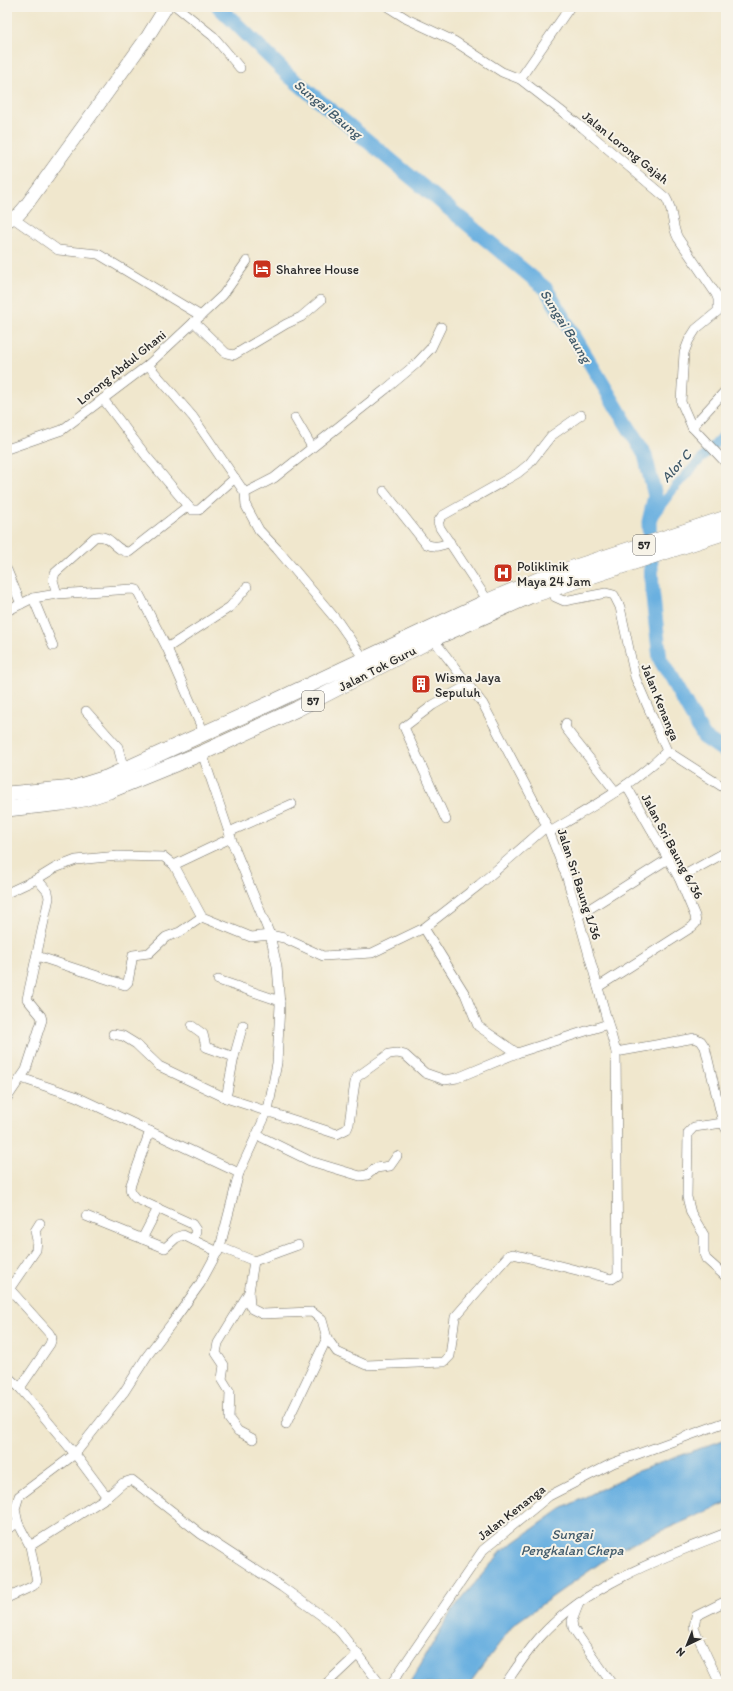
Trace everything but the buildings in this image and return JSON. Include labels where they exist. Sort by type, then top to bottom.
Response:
[{"type":"main road","name":"Jalan Tok Guru","points":[[681,540],[726,518]]},
{"type":"main road","name":"Jalan Tok Guru","points":[[7,794],[74,788],[124,770],[488,600],[545,577],[609,563],[681,540],[726,532]]},
{"type":"main road","name":"Jalan Tok Guru","points":[[7,809],[84,799],[202,753],[297,709],[433,639],[609,563]]},
{"type":"main road","points":[[227,723],[234,737]]},
{"type":"street","points":[[10,219],[20,214],[34,195],[148,36],[166,7]]},
{"type":"street","points":[[178,7],[213,36],[240,68]]},
{"type":"street","name":"Jalan Lorong Gajah","points":[[388,7],[407,19],[454,41],[502,72],[520,78],[583,128],[666,198],[671,208],[674,230],[678,238],[716,294],[718,300],[718,311],[696,329],[684,352],[681,402],[696,431],[723,456]]},
{"type":"street","points":[[520,78],[570,7]]},
{"type":"street","points":[[10,219],[58,250],[98,254],[197,319],[226,353],[234,355],[242,352],[286,324],[301,317],[321,300]]},
{"type":"street","name":"Lorong Abdul Ghani","points":[[7,449],[62,430],[148,365],[223,296],[248,261]]},
{"type":"street","points":[[245,493],[274,478],[416,364],[432,347],[441,328]]},
{"type":"street","points":[[148,365],[193,417],[235,478],[245,493],[246,506],[259,530],[277,549],[339,624],[364,659]]},
{"type":"street","points":[[696,431],[726,390]]},
{"type":"street","points":[[103,399],[147,456],[192,510],[199,510],[235,478]]},
{"type":"street","points":[[488,600],[440,528],[438,522],[442,516],[518,474],[529,464],[551,436],[581,415]]},
{"type":"street","points":[[295,418],[312,447]]},
{"type":"street","points":[[384,491],[426,544],[432,547],[450,542]]},
{"type":"street","points":[[57,594],[53,580],[55,573],[95,537],[101,535],[125,552],[129,552],[188,506]]},
{"type":"street","points":[[7,570],[21,604]]},
{"type":"street","points":[[167,648],[230,607],[247,586]]},
{"type":"street","name":"Jalan Kenanga","points":[[554,588],[555,597],[564,602],[606,592],[611,593],[617,598],[635,678],[667,751],[726,789]]},
{"type":"street","points":[[7,611],[34,598],[57,594],[132,589],[137,590],[167,648],[204,733]]},
{"type":"street","points":[[34,598],[53,646]]},
{"type":"street","name":"Jalan Sri Baung 1/36","points":[[327,1338],[339,1353],[368,1365],[440,1363],[444,1362],[450,1356],[455,1317],[509,1255],[513,1254],[612,1279],[616,1278],[618,1275],[618,1094],[616,1052],[567,878],[548,829],[483,706],[433,639]]},
{"type":"street","points":[[446,820],[404,727],[433,705],[468,685]]},
{"type":"street","points":[[86,711],[118,746],[124,770]]},
{"type":"street","points":[[566,723],[565,727],[567,730],[616,792]]},
{"type":"street","points":[[7,892],[37,879],[54,868],[76,860],[118,856],[164,857],[174,865],[202,917],[251,937],[270,935],[284,938],[325,956],[372,953],[424,928],[548,829],[616,792],[647,770],[667,751]]},
{"type":"street","points":[[7,1598],[33,1586],[37,1581],[30,1546],[18,1524],[15,1509],[19,1496],[75,1454],[124,1392],[147,1356],[200,1284],[219,1250],[239,1173],[268,1110],[277,1063],[280,1001],[277,966],[270,935],[230,835],[202,753]]},
{"type":"street","name":"Jalan Sri Baung 6/36","points":[[598,987],[694,925],[695,916],[678,878],[626,785]]},
{"type":"street","points":[[174,865],[292,804]]},
{"type":"street","points":[[678,878],[726,852]]},
{"type":"street","points":[[578,916],[668,859]]},
{"type":"street","points":[[7,1097],[26,1070],[42,1020],[40,1014],[27,999],[49,898],[48,892],[37,879]]},
{"type":"street","points":[[37,956],[125,985],[128,982],[132,955],[148,953],[166,937],[180,932],[202,917]]},
{"type":"street","points":[[424,928],[465,994],[478,1026],[517,1053]]},
{"type":"street","points":[[218,980],[280,1001]]},
{"type":"street","points":[[113,1034],[123,1036],[136,1044],[159,1066],[226,1098],[268,1110],[337,1134],[347,1129],[349,1124],[355,1082],[361,1073],[389,1054],[397,1053],[405,1055],[414,1061],[425,1073],[445,1080],[457,1078],[517,1053],[608,1024]]},
{"type":"street","points":[[226,1098],[234,1057],[243,1025]]},
{"type":"street","points":[[192,1026],[203,1034],[206,1047],[234,1057]]},
{"type":"street","points":[[616,1052],[695,1038],[701,1041],[705,1047],[724,1126],[694,1127],[688,1132],[687,1197],[691,1213],[704,1235],[704,1254],[706,1259],[726,1278]]},
{"type":"street","points":[[21,1078],[75,1096],[239,1173]]},
{"type":"street","points":[[150,1131],[130,1190],[135,1198],[194,1226],[196,1230],[194,1240]]},
{"type":"street","points":[[257,1135],[310,1161],[360,1176],[367,1175],[376,1168],[390,1166],[397,1156]]},
{"type":"street","points":[[142,1239],[158,1208]]},
{"type":"street","points":[[86,1216],[165,1248],[180,1236],[254,1261],[298,1245]]},
{"type":"street","points":[[20,1388],[50,1344],[52,1338],[9,1287],[36,1250],[37,1240],[35,1231],[40,1223]]},
{"type":"street","points":[[254,1261],[249,1292],[251,1307],[261,1313],[308,1311],[314,1313],[322,1320],[327,1338],[286,1424]]},
{"type":"street","points":[[249,1292],[218,1343],[216,1353],[224,1364],[222,1379],[230,1392],[229,1419],[238,1431],[253,1439]]},
{"type":"street","points":[[7,1376],[20,1388],[75,1454],[107,1497]]},
{"type":"street","name":"Jalan Kenanga","points":[[391,1684],[483,1550],[549,1496],[613,1463],[726,1422]]},
{"type":"street","points":[[30,1546],[107,1497],[122,1483],[132,1480],[201,1534],[282,1587],[329,1621],[358,1654],[380,1684]]},
{"type":"street","points":[[7,1529],[18,1524]]},
{"type":"street","points":[[506,1683],[541,1636],[579,1603],[622,1578],[677,1552],[726,1533]]},
{"type":"street","points":[[720,1684],[694,1627],[696,1616],[726,1601]]},
{"type":"street","points":[[579,1603],[572,1622],[573,1628],[612,1684]]},
{"type":"street","points":[[326,1684],[358,1654]]},
{"type":"water","name":"Sungai Pengkalan Chepa","points":[[726,1439],[726,1503],[620,1549],[514,1624],[469,1684],[409,1684],[453,1609],[502,1551],[561,1509],[638,1471]]},
{"type":"waterway","name":"Sungai Baung","points":[[219,7],[288,75],[546,289],[645,455],[655,496],[649,522],[652,589],[660,659],[704,737],[726,752]]},
{"type":"waterway","name":"Alor C","points":[[649,522],[675,487],[726,432]]},
{"type":"place","name":"Shahree House","points":[[262,269]]},
{"type":"place","name":"Poliklinik Maya 24 Jam","points":[[503,573]]},
{"type":"place","name":"Wisma Jaya Sepuluh","points":[[421,684]]}]
